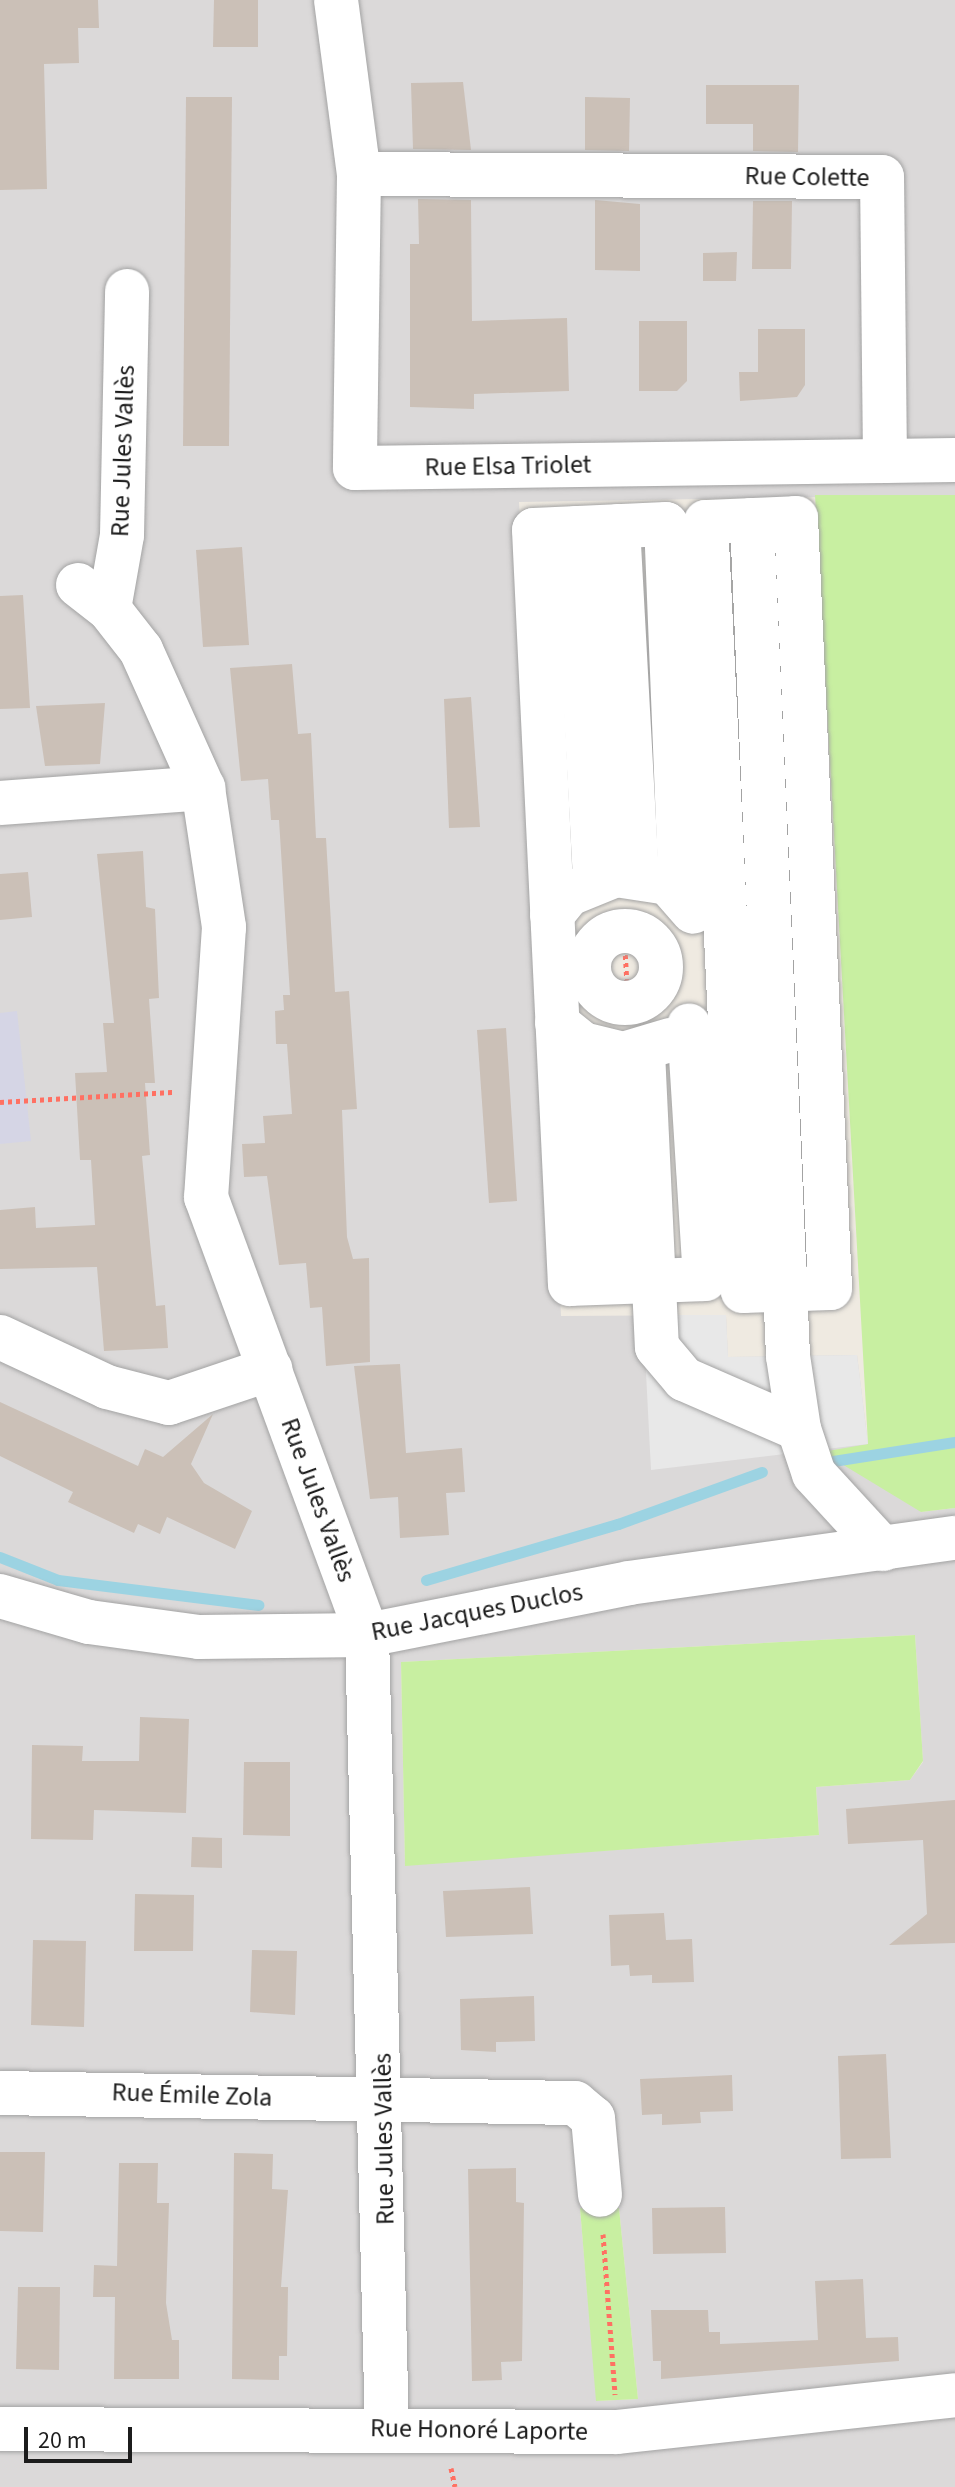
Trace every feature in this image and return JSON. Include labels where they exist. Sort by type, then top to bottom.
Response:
[{"type":"street","name":"Rue Elsa Triolet","points":[[336,0],[359,174],[355,468],[955,460]]},
{"type":"street","name":"Rue Colette","points":[[359,174],[882,177],[885,461]]},
{"type":"street","name":"Rue Jules Vallès","points":[[127,291],[122,535],[94,597],[141,650],[203,788],[224,927],[209,1089],[206,1197],[367,1635],[384,2104],[387,2428]]},
{"type":"street","points":[[787,1290],[743,1291],[706,522],[752,520],[790,907],[787,1290],[799,1429],[814,1474],[883,1549]]},
{"type":"street","points":[[679,963],[699,1004],[689,1026],[705,1279],[570,1284],[582,969],[534,530],[666,524],[681,896]]},
{"type":"street","points":[[597,527],[618,876],[582,969],[624,1052],[633,1282],[657,1347],[684,1379],[799,1429]]},
{"type":"street","points":[[0,803],[203,788]]},
{"type":"street","points":[[582,969],[654,988],[679,963],[694,914],[668,883],[618,876]]},
{"type":"street","points":[[618,876],[582,969],[624,1052]]},
{"type":"street","points":[[724,910],[790,907]]},
{"type":"street","points":[[624,1052],[689,1026]]},
{"type":"street","points":[[0,1337],[107,1387],[169,1403],[270,1369]]},
{"type":"street","name":"Rue Jacques Duclos","points":[[0,1596],[89,1622],[199,1637],[367,1635],[629,1583],[955,1538]]},
{"type":"street","name":"Rue Émile Zola","points":[[0,2093],[173,2092],[384,2104],[575,2103],[593,2118],[600,2195]]},
{"type":"street","name":"Rue Honoré Laporte","points":[[0,2429],[387,2428],[617,2432],[955,2395]]},
{"type":"path","points":[[0,1102],[209,1089]]},
{"type":"path","points":[[600,2195],[617,2432]]},
{"type":"shaded area","points":[[0,0],[955,0],[955,495],[519,502],[561,1316],[726,1315],[728,1357],[857,1355],[868,1444],[921,1512],[955,1508],[955,2487],[0,2487]],"holes":[[[915,1635],[923,1762],[910,1780],[816,1787],[819,1835],[405,1865],[401,1662]],[[619,2208],[638,2399],[597,2401],[580,2209]]]},
{"type":"shaded area","points":[[17,1011],[31,1141],[0,1144],[0,1013]]},
{"type":"shaded area","points":[[643,1315],[726,1315],[728,1357],[857,1355],[868,1444],[651,1470]]},
{"type":"green space","points":[[815,495],[955,495],[955,1508],[921,1512],[822,1452],[868,1444]]},
{"type":"green space","points":[[915,1635],[923,1761],[910,1780],[816,1787],[819,1835],[405,1866],[401,1662]]},
{"type":"green space","points":[[580,2208],[619,2208],[638,2399],[596,2401]]},
{"type":"building","points":[[0,0],[98,0],[99,28],[78,28],[79,63],[44,64],[47,189],[0,190]]},
{"type":"building","points":[[214,0],[258,0],[258,47],[213,47]]},
{"type":"building","points":[[463,82],[471,150],[413,149],[411,83]]},
{"type":"building","points":[[706,85],[799,85],[798,152],[753,151],[753,124],[706,124]]},
{"type":"building","points":[[186,97],[232,97],[229,446],[183,446]]},
{"type":"building","points":[[585,97],[630,98],[629,151],[585,150]]},
{"type":"building","points":[[418,199],[471,200],[472,321],[567,318],[569,391],[474,394],[474,409],[410,407],[410,244],[419,244]]},
{"type":"building","points":[[595,200],[640,204],[640,271],[595,270]]},
{"type":"building","points":[[753,201],[792,201],[791,269],[752,269]]},
{"type":"building","points":[[737,252],[736,281],[703,281],[703,253]]},
{"type":"building","points":[[639,321],[687,321],[687,381],[677,391],[639,391]]},
{"type":"building","points":[[758,329],[805,329],[805,385],[797,397],[740,401],[739,372],[758,372]]},
{"type":"building","points":[[242,547],[249,645],[203,647],[196,550]]},
{"type":"building","points":[[23,595],[30,708],[0,709],[0,596]]},
{"type":"building","points":[[292,664],[298,734],[311,733],[316,838],[326,838],[335,992],[349,991],[357,1109],[342,1110],[347,1237],[353,1259],[369,1258],[370,1362],[326,1366],[322,1307],[310,1308],[306,1263],[279,1265],[267,1176],[244,1177],[242,1144],[265,1143],[263,1116],[292,1114],[287,1044],[276,1044],[275,1011],[284,1010],[283,995],[290,995],[279,820],[271,820],[268,779],[241,781],[230,668]]},
{"type":"building","points":[[471,697],[480,827],[449,828],[444,699]]},
{"type":"building","points":[[105,703],[100,764],[45,766],[36,706]]},
{"type":"building","points":[[143,851],[146,907],[155,909],[159,998],[149,999],[155,1083],[145,1083],[150,1155],[142,1156],[156,1306],[165,1305],[168,1348],[104,1351],[97,1267],[0,1269],[0,1210],[35,1207],[36,1228],[95,1225],[91,1160],[80,1160],[75,1073],[107,1072],[103,1023],[114,1023],[97,854]]},
{"type":"building","points":[[28,872],[32,917],[0,920],[0,874]]},
{"type":"building","points":[[506,1028],[517,1201],[489,1203],[477,1030]]},
{"type":"building","points":[[400,1364],[406,1453],[462,1448],[465,1492],[446,1493],[449,1535],[400,1538],[398,1497],[370,1499],[354,1366]]},
{"type":"building","points":[[0,1402],[138,1466],[145,1449],[163,1457],[213,1414],[191,1464],[204,1483],[252,1511],[235,1549],[167,1517],[160,1534],[138,1524],[134,1533],[68,1502],[73,1492],[0,1456]]},
{"type":"building","points":[[140,1717],[189,1719],[186,1813],[94,1810],[93,1840],[31,1839],[32,1745],[83,1746],[82,1761],[139,1761]]},
{"type":"building","points":[[244,1762],[290,1762],[290,1836],[243,1835]]},
{"type":"building","points":[[955,1800],[955,1943],[889,1945],[927,1914],[923,1840],[848,1844],[846,1809]]},
{"type":"building","points":[[192,1837],[222,1838],[222,1868],[191,1867]]},
{"type":"building","points":[[530,1887],[533,1934],[446,1937],[443,1891]]},
{"type":"building","points":[[135,1894],[194,1895],[193,1951],[134,1951]]},
{"type":"building","points":[[664,1913],[666,1940],[692,1939],[694,1982],[652,1983],[652,1975],[630,1976],[629,1965],[611,1966],[609,1915]]},
{"type":"building","points":[[33,1940],[86,1941],[84,2027],[31,2025]]},
{"type":"building","points":[[252,1950],[297,1951],[295,2015],[250,2012]]},
{"type":"building","points":[[534,1996],[535,2041],[496,2042],[496,2052],[461,2050],[460,1999]]},
{"type":"building","points":[[886,2054],[891,2158],[841,2159],[838,2056]]},
{"type":"building","points":[[732,2075],[733,2111],[700,2112],[701,2123],[662,2125],[662,2114],[642,2115],[640,2079]]},
{"type":"building","points":[[0,2152],[45,2152],[43,2232],[0,2231]]},
{"type":"building","points":[[234,2153],[273,2154],[272,2189],[288,2190],[281,2287],[288,2287],[287,2356],[279,2356],[279,2380],[232,2379]]},
{"type":"building","points":[[119,2163],[158,2163],[157,2203],[169,2203],[166,2303],[172,2340],[179,2340],[179,2379],[114,2379],[115,2297],[93,2297],[94,2265],[117,2266]]},
{"type":"building","points":[[516,2168],[516,2202],[524,2203],[522,2361],[501,2362],[502,2380],[472,2381],[468,2169]]},
{"type":"building","points":[[725,2207],[726,2253],[653,2254],[652,2208]]},
{"type":"building","points":[[863,2279],[866,2338],[898,2337],[899,2361],[661,2379],[661,2361],[653,2361],[651,2310],[708,2310],[709,2332],[720,2332],[720,2344],[818,2340],[815,2281]]},
{"type":"building","points":[[18,2287],[60,2287],[59,2370],[16,2369]]},
{"type":"waterway","points":[[833,1461],[955,1442]]},
{"type":"waterway","points":[[426,1580],[618,1524],[762,1472]]},
{"type":"waterway","points":[[0,1557],[58,1580],[258,1605]]}]
